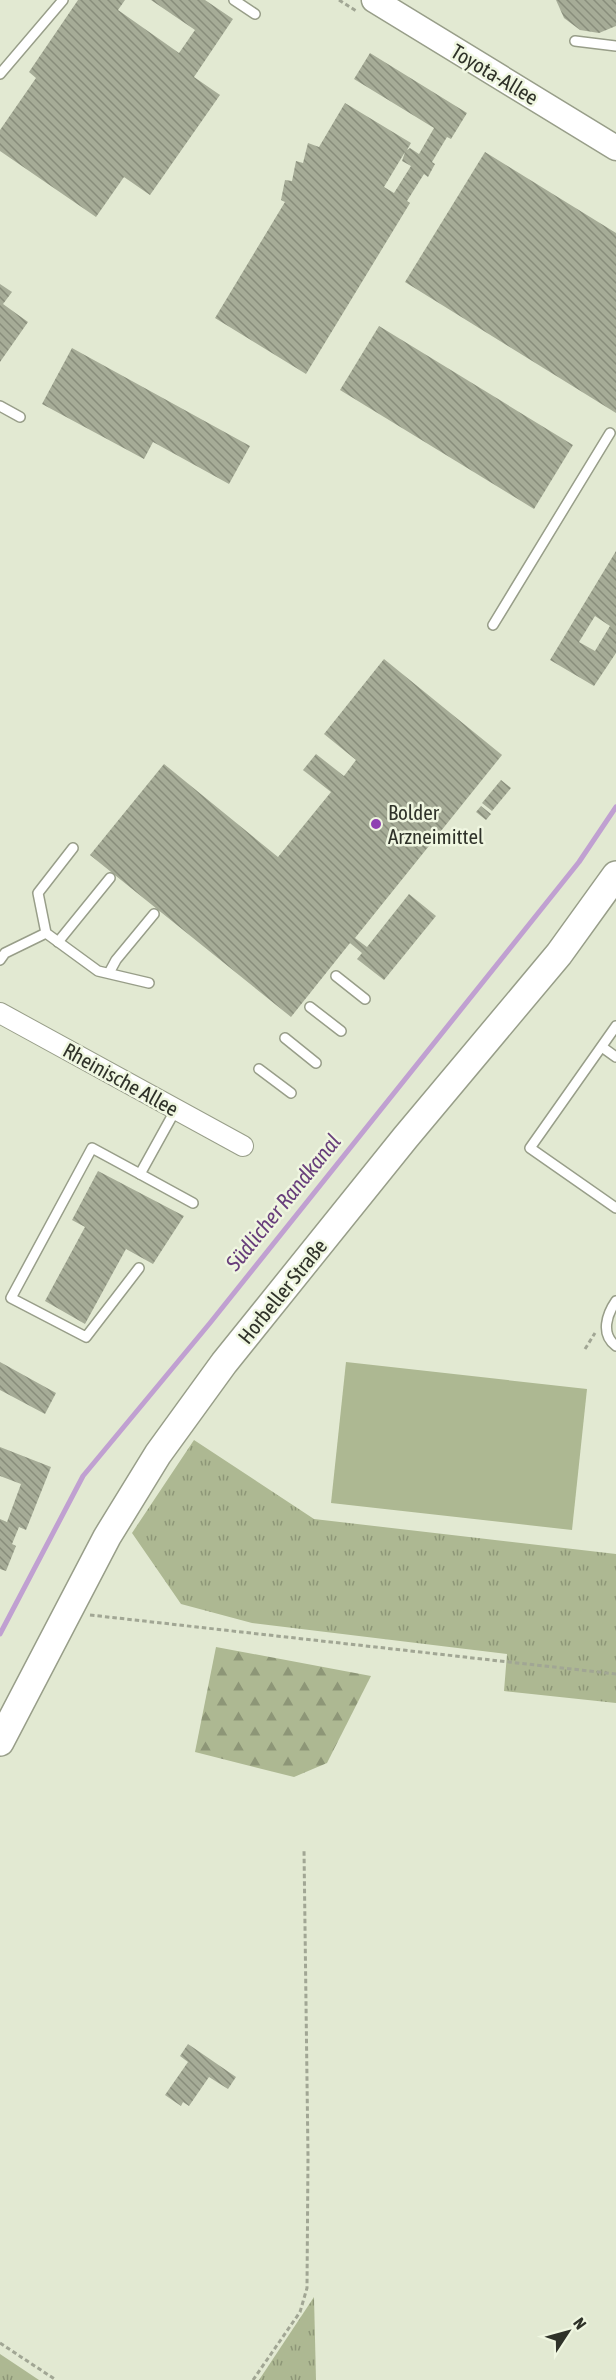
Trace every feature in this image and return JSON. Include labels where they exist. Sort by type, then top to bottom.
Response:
[{"type":"main road","name":"Horbeller Straße","points":[[0,1742],[107,1537],[158,1454],[224,1363],[405,1138],[559,954],[616,875]]},
{"type":"street","name":"Toyota-Allee","points":[[383,2],[616,148]]},
{"type":"street","name":"Rheinische Allee","points":[[0,1013],[243,1146]]},
{"type":"lane","points":[[0,74],[63,0]]},
{"type":"lane","points":[[234,0],[255,14]]},
{"type":"lane","points":[[575,41],[616,46]]},
{"type":"lane","points":[[0,406],[20,417]]},
{"type":"lane","points":[[493,625],[610,433]]},
{"type":"lane","points":[[73,848],[38,893],[46,933],[98,971],[149,983]]},
{"type":"lane","points":[[58,942],[110,878]]},
{"type":"lane","points":[[109,973],[116,960],[154,914]]},
{"type":"lane","points":[[0,960],[5,953],[46,933]]},
{"type":"lane","points":[[336,976],[365,999]]},
{"type":"lane","points":[[310,1007],[341,1031]]},
{"type":"lane","points":[[616,1026],[530,1148],[616,1208]]},
{"type":"lane","points":[[285,1038],[316,1063]]},
{"type":"lane","points":[[602,1047],[616,1057]]},
{"type":"lane","points":[[259,1069],[291,1093]]},
{"type":"lane","points":[[140,1174],[176,1109]]},
{"type":"lane","points":[[139,1268],[86,1337],[11,1298],[92,1148],[193,1203]]},
{"type":"lane","points":[[616,1300],[608,1313],[606,1329],[611,1342],[616,1346]]},
{"type":"path","points":[[66,1613],[616,1674]]},
{"type":"path","points":[[253,2380],[300,2312],[307,2288],[309,2156],[304,1849]]},
{"type":"path","points":[[0,2343],[56,2380]]},
{"type":"green space","points":[[346,1362],[587,1389],[572,1530],[331,1503]]},
{"type":"green space","points":[[194,1440],[314,1519],[616,1554],[616,1703],[504,1691],[507,1654],[252,1623],[181,1604],[132,1533]]},
{"type":"green space","points":[[216,1647],[371,1676],[327,1763],[294,1777],[195,1752]]},
{"type":"green space","points":[[314,2297],[316,2380],[259,2380]]},
{"type":"green space","points":[[0,2354],[39,2380],[0,2380]]},
{"type":"building","points":[[78,0],[125,0],[118,10],[179,53],[195,30],[151,0],[205,0],[233,19],[194,77],[220,95],[150,195],[124,177],[96,217],[0,151],[0,130],[36,78],[29,72]]},
{"type":"building","points":[[556,0],[616,0],[616,26],[599,33],[580,30],[564,18]]},
{"type":"building","points":[[370,53],[467,113],[451,139],[447,137],[432,162],[435,164],[428,177],[424,174],[407,201],[410,203],[306,374],[215,318],[285,202],[281,200],[285,180],[292,181],[296,161],[303,163],[308,143],[319,147],[345,103],[411,143],[407,150],[410,148],[419,154],[434,128],[354,79]],"holes":[[[405,152],[402,161],[411,166],[394,193],[384,187]]]},
{"type":"building","points":[[485,152],[616,233],[616,413],[405,282]]},
{"type":"building","points":[[0,284],[12,292],[3,304],[28,322],[0,362]]},
{"type":"building","points":[[379,326],[573,445],[534,509],[340,390]]},
{"type":"building","points":[[72,348],[250,446],[229,484],[153,442],[144,459],[42,404]]},
{"type":"building","points":[[616,551],[616,653],[594,686],[550,660]],"holes":[[[595,616],[610,626],[595,651],[579,642]]]},
{"type":"building","name":"Bolder Arzneimittel","points":[[384,659],[502,755],[355,938],[367,947],[409,894],[436,916],[384,980],[357,959],[362,953],[350,943],[291,1017],[90,855],[164,764],[278,857],[331,792],[303,770],[316,754],[344,776],[356,760],[324,734]]},
{"type":"building","points":[[501,780],[511,788],[492,811],[482,803]]},
{"type":"building","points":[[481,806],[491,814],[486,820],[476,812]]},
{"type":"building","points":[[98,1171],[184,1216],[153,1264],[126,1249],[85,1324],[45,1301],[85,1227],[72,1220]]},
{"type":"building","points":[[0,1362],[56,1393],[45,1414],[0,1390]]},
{"type":"building","points":[[0,1447],[51,1467],[26,1530],[19,1527],[12,1544],[16,1546],[6,1571],[0,1569],[0,1519],[7,1522],[21,1484],[0,1476]]},
{"type":"building","points":[[188,2044],[236,2077],[228,2089],[209,2077],[189,2106],[183,2102],[181,2106],[165,2095],[188,2062],[180,2056]]},
{"type":"waterway","name":"Südlicher Randkanal","points":[[0,1634],[83,1476],[210,1323],[579,862],[616,807]]},
{"type":"place","name":"Bolder Arzneimittel","points":[[376,824]]}]
